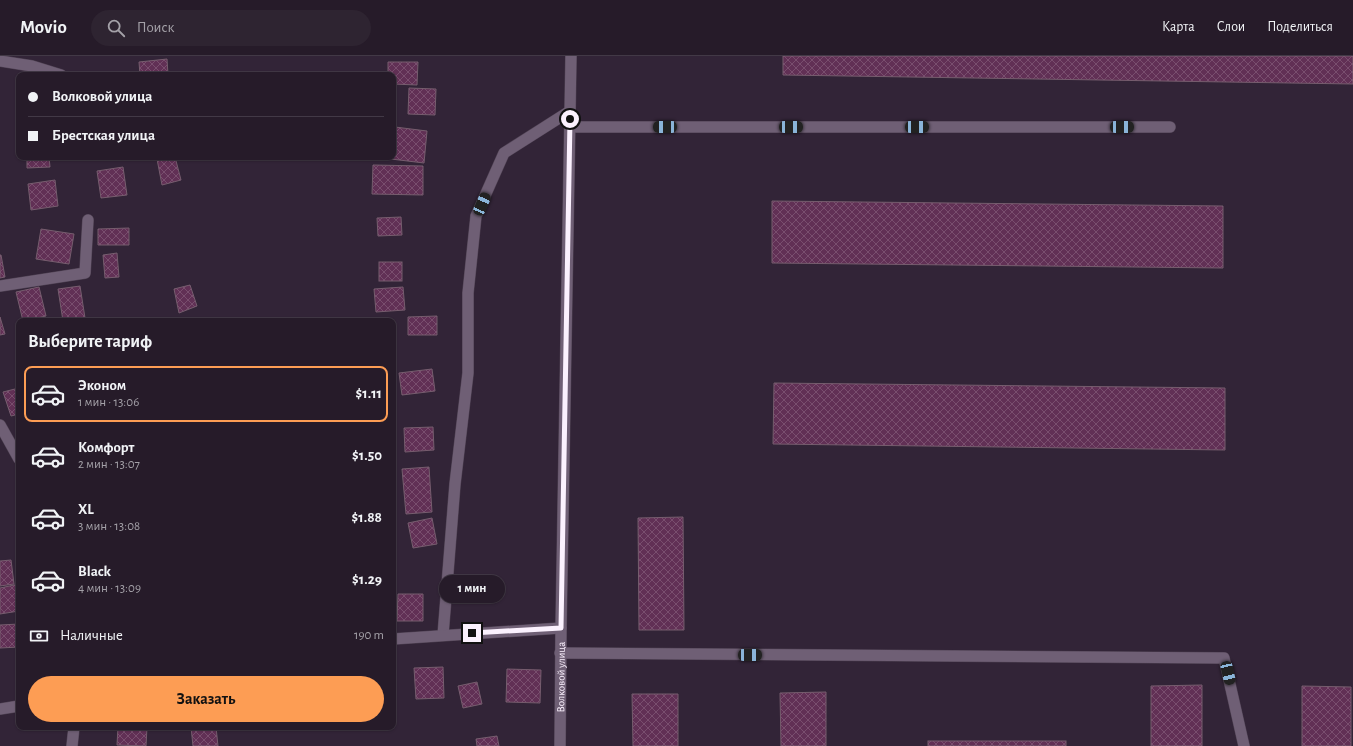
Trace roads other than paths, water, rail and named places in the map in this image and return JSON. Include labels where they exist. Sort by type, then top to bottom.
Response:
[{"type":"street","name":"Волковой улица","points":[[560,746],[560,653],[571,56]]},
{"type":"street","points":[[0,62],[32,66],[52,72]]},
{"type":"street","points":[[443,635],[455,484],[468,373],[468,293],[476,216],[504,154],[570,111]]},
{"type":"street","points":[[570,127],[1170,127]]},
{"type":"street","points":[[0,286],[85,273],[88,220]]},
{"type":"street","points":[[0,425],[16,454]]},
{"type":"street","points":[[396,638],[561,628]]},
{"type":"street","points":[[560,653],[1224,658],[1244,746]]},
{"type":"street","points":[[0,709],[16,706]]},
{"type":"street","points":[[72,746],[74,730]]}]
